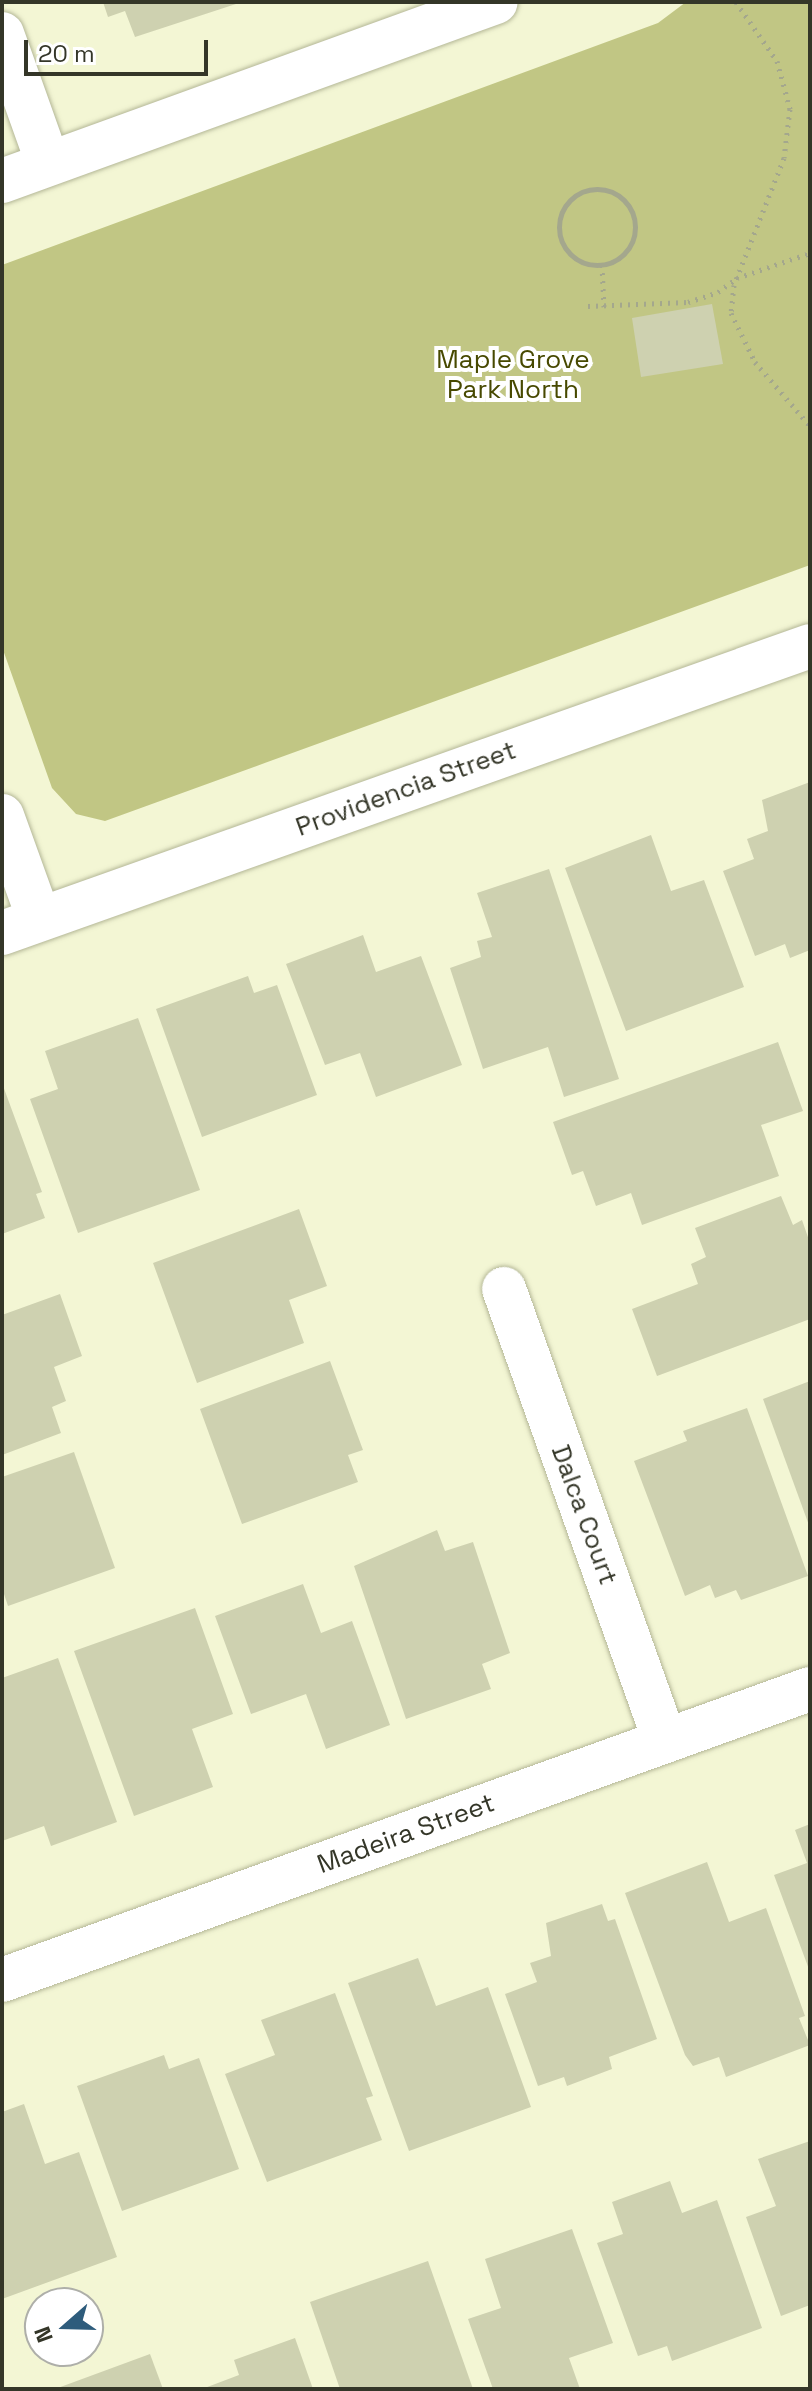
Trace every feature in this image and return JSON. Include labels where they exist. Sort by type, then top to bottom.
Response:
[{"type":"street","points":[[2,181],[496,2]]},
{"type":"street","points":[[2,34],[48,163]]},
{"type":"street","name":"Providencia Street","points":[[21,926],[810,646]]},
{"type":"street","points":[[2,816],[21,926]]},
{"type":"street","name":"Dalca Court","points":[[504,1289],[665,1741]]},
{"type":"street","name":"Madeira Street","points":[[2,1980],[810,1689]]},
{"type":"path","points":[[736,2],[777,61],[790,109],[784,158],[737,278],[731,313],[738,336],[810,426]]},
{"type":"path","points":[[586,191],[612,192],[632,210],[635,223],[630,247],[602,265],[569,253],[560,231],[566,206],[586,191]]},
{"type":"path","points":[[588,306],[688,302],[718,292],[737,278],[810,253]]},
{"type":"path","points":[[602,265],[604,307]]},
{"type":"green space","name":"Maple Grove Park North","points":[[686,2],[810,2],[810,565],[105,821],[76,814],[52,788],[2,647],[2,265],[658,23]]},
{"type":"building","points":[[103,2],[239,3],[135,37],[125,11],[108,17]]},
{"type":"building","points":[[712,304],[723,364],[641,377],[632,318]]},
{"type":"building","points":[[810,782],[810,950],[790,958],[785,944],[755,956],[723,871],[754,859],[747,839],[768,831],[762,800]]},
{"type":"building","points":[[651,835],[671,891],[704,880],[744,987],[626,1031],[565,868]]},
{"type":"building","points":[[549,869],[619,1079],[564,1097],[548,1047],[483,1069],[450,968],[481,957],[477,941],[492,937],[477,893]]},
{"type":"building","points":[[363,935],[376,972],[421,956],[462,1065],[376,1097],[360,1053],[325,1065],[286,964]]},
{"type":"building","points":[[248,976],[254,993],[277,985],[317,1095],[202,1137],[156,1009]]},
{"type":"building","points":[[138,1018],[200,1190],[78,1233],[30,1099],[58,1089],[45,1051]]},
{"type":"building","points":[[778,1042],[803,1111],[761,1125],[779,1176],[642,1225],[631,1193],[596,1206],[583,1171],[572,1175],[553,1122]]},
{"type":"building","points":[[2,1083],[42,1192],[36,1194],[45,1218],[2,1234]]},
{"type":"building","points":[[781,1196],[793,1225],[802,1220],[810,1243],[810,1319],[657,1376],[632,1309],[698,1284],[691,1264],[706,1257],[695,1228]]},
{"type":"building","points":[[299,1209],[327,1286],[289,1300],[304,1343],[197,1383],[153,1263]]},
{"type":"building","points":[[60,1294],[82,1356],[54,1367],[66,1401],[52,1407],[61,1433],[2,1455],[2,1315]]},
{"type":"building","points":[[330,1361],[363,1450],[348,1455],[358,1482],[242,1524],[200,1409]]},
{"type":"building","points":[[810,1381],[810,1528],[763,1399]]},
{"type":"building","points":[[747,1408],[808,1576],[741,1600],[736,1590],[715,1598],[710,1585],[685,1596],[634,1461],[687,1441],[683,1431]]},
{"type":"building","points":[[74,1452],[115,1568],[8,1606],[2,1588],[2,1477]]},
{"type":"building","points":[[437,1530],[445,1551],[473,1542],[510,1653],[482,1664],[491,1689],[406,1719],[354,1566]]},
{"type":"building","points":[[303,1584],[321,1633],[352,1621],[390,1725],[326,1749],[306,1694],[251,1714],[215,1616]]},
{"type":"building","points":[[195,1608],[233,1714],[192,1729],[213,1787],[134,1816],[74,1651]]},
{"type":"building","points":[[58,1658],[117,1822],[51,1846],[44,1826],[2,1841],[2,1678]]},
{"type":"building","points":[[810,1824],[810,1972],[774,1875],[807,1863],[795,1830]]},
{"type":"building","points":[[707,1862],[729,1922],[766,1908],[805,2016],[799,2018],[810,2045],[726,2077],[719,2057],[693,2066],[685,2055],[625,1893]]},
{"type":"building","points":[[602,1904],[608,1921],[615,1919],[657,2039],[609,2057],[612,2069],[567,2086],[564,2077],[538,2086],[505,1994],[537,1982],[530,1963],[551,1956],[546,1923]]},
{"type":"building","points":[[418,1958],[436,2006],[488,1987],[531,2107],[409,2151],[348,1983]]},
{"type":"building","points":[[335,1993],[373,2096],[366,2098],[382,2140],[267,2182],[225,2074],[275,2055],[261,2020]]},
{"type":"building","points":[[164,2055],[169,2069],[199,2058],[239,2169],[122,2211],[77,2086]]},
{"type":"building","points":[[24,2104],[45,2164],[79,2152],[117,2257],[35,2287],[24,2287],[24,2291],[2,2299],[2,2112]]},
{"type":"building","points":[[810,2141],[810,2305],[781,2316],[746,2217],[776,2206],[758,2159]]},
{"type":"building","points":[[670,2181],[682,2213],[717,2200],[762,2328],[672,2361],[667,2346],[638,2356],[597,2243],[623,2234],[612,2202]]},
{"type":"building","points":[[572,2229],[613,2343],[569,2358],[580,2389],[493,2389],[468,2319],[501,2308],[485,2259]]},
{"type":"building","points":[[428,2261],[473,2389],[340,2389],[310,2302]]},
{"type":"building","points":[[295,2338],[313,2389],[202,2389],[239,2375],[234,2360]]},
{"type":"building","points":[[150,2354],[163,2389],[55,2389]]}]
